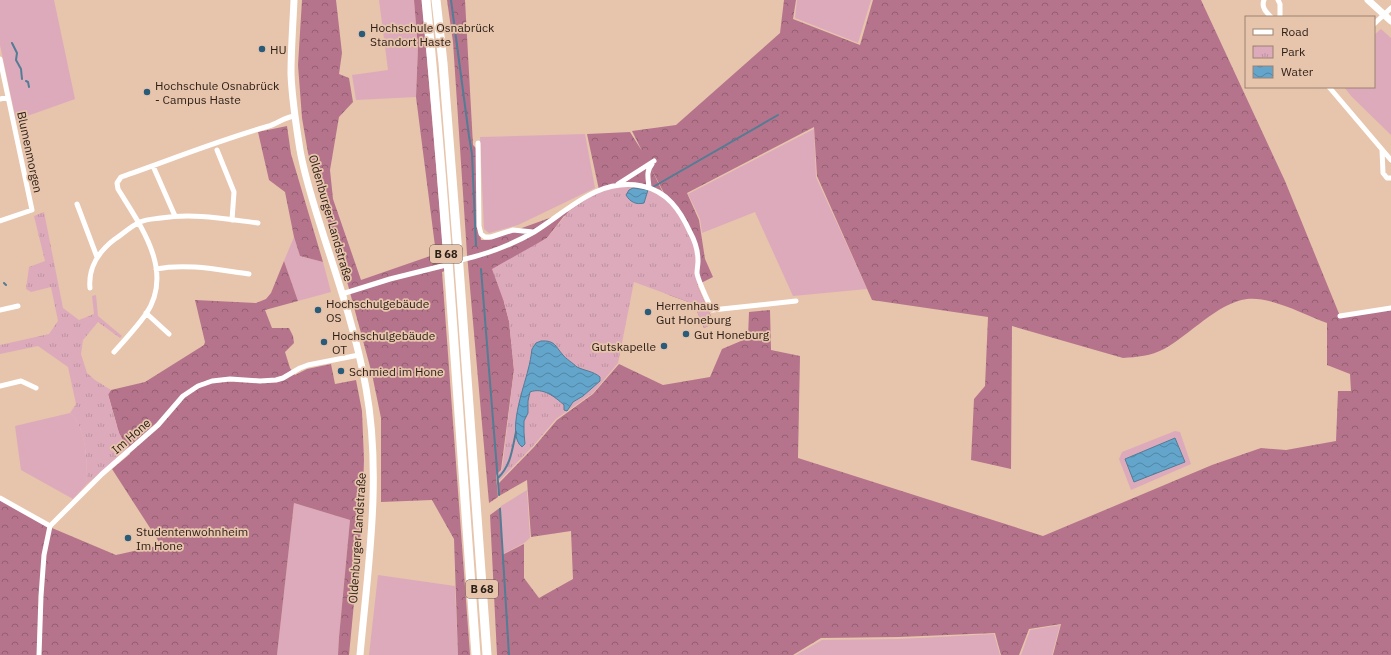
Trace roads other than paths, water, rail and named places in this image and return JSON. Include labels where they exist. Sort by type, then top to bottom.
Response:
[{"type":"highway","name":"B 68","points":[[426,0],[476,655]]},
{"type":"highway","name":"B 68","points":[[436,0],[443,63],[459,267],[487,655]]},
{"type":"street","name":"Oldenburger Landstraße","points":[[294,0],[291,74],[300,151],[311,196],[342,294],[359,355],[371,420],[373,488],[360,655]]},
{"type":"street","points":[[1264,0],[1263,4],[1265,10],[1270,16]]},
{"type":"street","points":[[1278,0],[1280,4],[1280,16]]},
{"type":"street","points":[[1368,0],[1391,21]]},
{"type":"street","points":[[1375,23],[1391,8]]},
{"type":"street","name":"Blumenmorgen","points":[[0,59],[31,208],[0,221]]},
{"type":"street","points":[[1330,88],[1391,160]]},
{"type":"street","name":"Blumenmorgen","points":[[0,99],[8,97]]},
{"type":"street","points":[[114,352],[146,314],[154,296],[156,282],[156,269],[153,251],[116,183],[121,177],[295,116]]},
{"type":"street","points":[[478,143],[479,226],[481,234],[485,237],[491,237],[513,230],[534,232]]},
{"type":"street","points":[[217,150],[234,192],[232,220]]},
{"type":"street","points":[[1382,150],[1383,173],[1387,178],[1391,178]]},
{"type":"street","points":[[342,294],[390,279],[483,255],[516,242],[534,232],[580,201],[600,190],[617,184],[654,161],[648,172],[651,188]]},
{"type":"street","points":[[153,166],[175,216]]},
{"type":"street","points":[[617,184],[630,184],[651,188],[664,195],[675,205],[691,233],[697,251],[697,274],[712,310],[796,301]]},
{"type":"street","points":[[77,204],[97,257]]},
{"type":"street","points":[[90,288],[90,276],[97,257],[109,244],[138,223],[146,220],[195,215],[258,223]]},
{"type":"street","points":[[156,269],[173,266],[191,266],[249,274]]},
{"type":"street","points":[[0,310],[18,306]]},
{"type":"street","points":[[1340,316],[1391,308]]},
{"type":"street","points":[[146,314],[169,334]]},
{"type":"street","name":"Im Hone","points":[[50,526],[102,474],[158,425],[183,396],[198,386],[230,379],[260,381],[276,380],[308,365],[359,355]]},
{"type":"street","points":[[0,386],[21,381],[36,388]]},
{"type":"street","points":[[0,498],[50,526],[44,555],[40,596],[40,655]]},
{"type":"water","points":[[633,188],[648,190],[644,203],[641,204],[631,201],[626,195],[629,190]]},
{"type":"water","points":[[541,341],[552,343],[577,367],[597,375],[600,377],[600,381],[583,396],[573,402],[567,411],[564,410],[564,405],[548,394],[540,391],[530,392],[528,413],[524,421],[525,444],[522,447],[518,441],[516,432],[518,410],[532,349],[536,343]]},
{"type":"water","points":[[1175,438],[1185,462],[1134,482],[1125,459]]},
{"type":"waterway","points":[[451,0],[472,154],[476,246]]},
{"type":"waterway","points":[[12,43],[17,53],[16,60],[21,69],[22,79]]},
{"type":"waterway","points":[[26,81],[28,82],[29,87]]},
{"type":"waterway","points":[[653,187],[778,115]]},
{"type":"waterway","points":[[481,269],[499,495]]},
{"type":"waterway","points":[[498,478],[506,468],[512,451],[516,432]]},
{"type":"waterway","points":[[500,509],[509,655]]},
{"type":"place","name":"Hochschule Osnabrück Standort Haste","points":[[362,34]]},
{"type":"place","name":"HU","points":[[262,49]]},
{"type":"place","name":"Hochschule Osnabrück - Campus Haste","points":[[147,92]]},
{"type":"place","name":"Hochschulgebäude OS","points":[[318,310]]},
{"type":"place","name":"Herrenhaus Gut Honeburg","points":[[648,312]]},
{"type":"place","name":"Gut Honeburg","points":[[686,334]]},
{"type":"place","name":"Hochschulgebäude OT","points":[[324,342]]},
{"type":"place","name":"Gutskapelle","points":[[664,346]]},
{"type":"place","name":"Schmied im Hone","points":[[341,371]]},
{"type":"place","name":"Studentenwohnheim Im Hone","points":[[128,538]]}]
